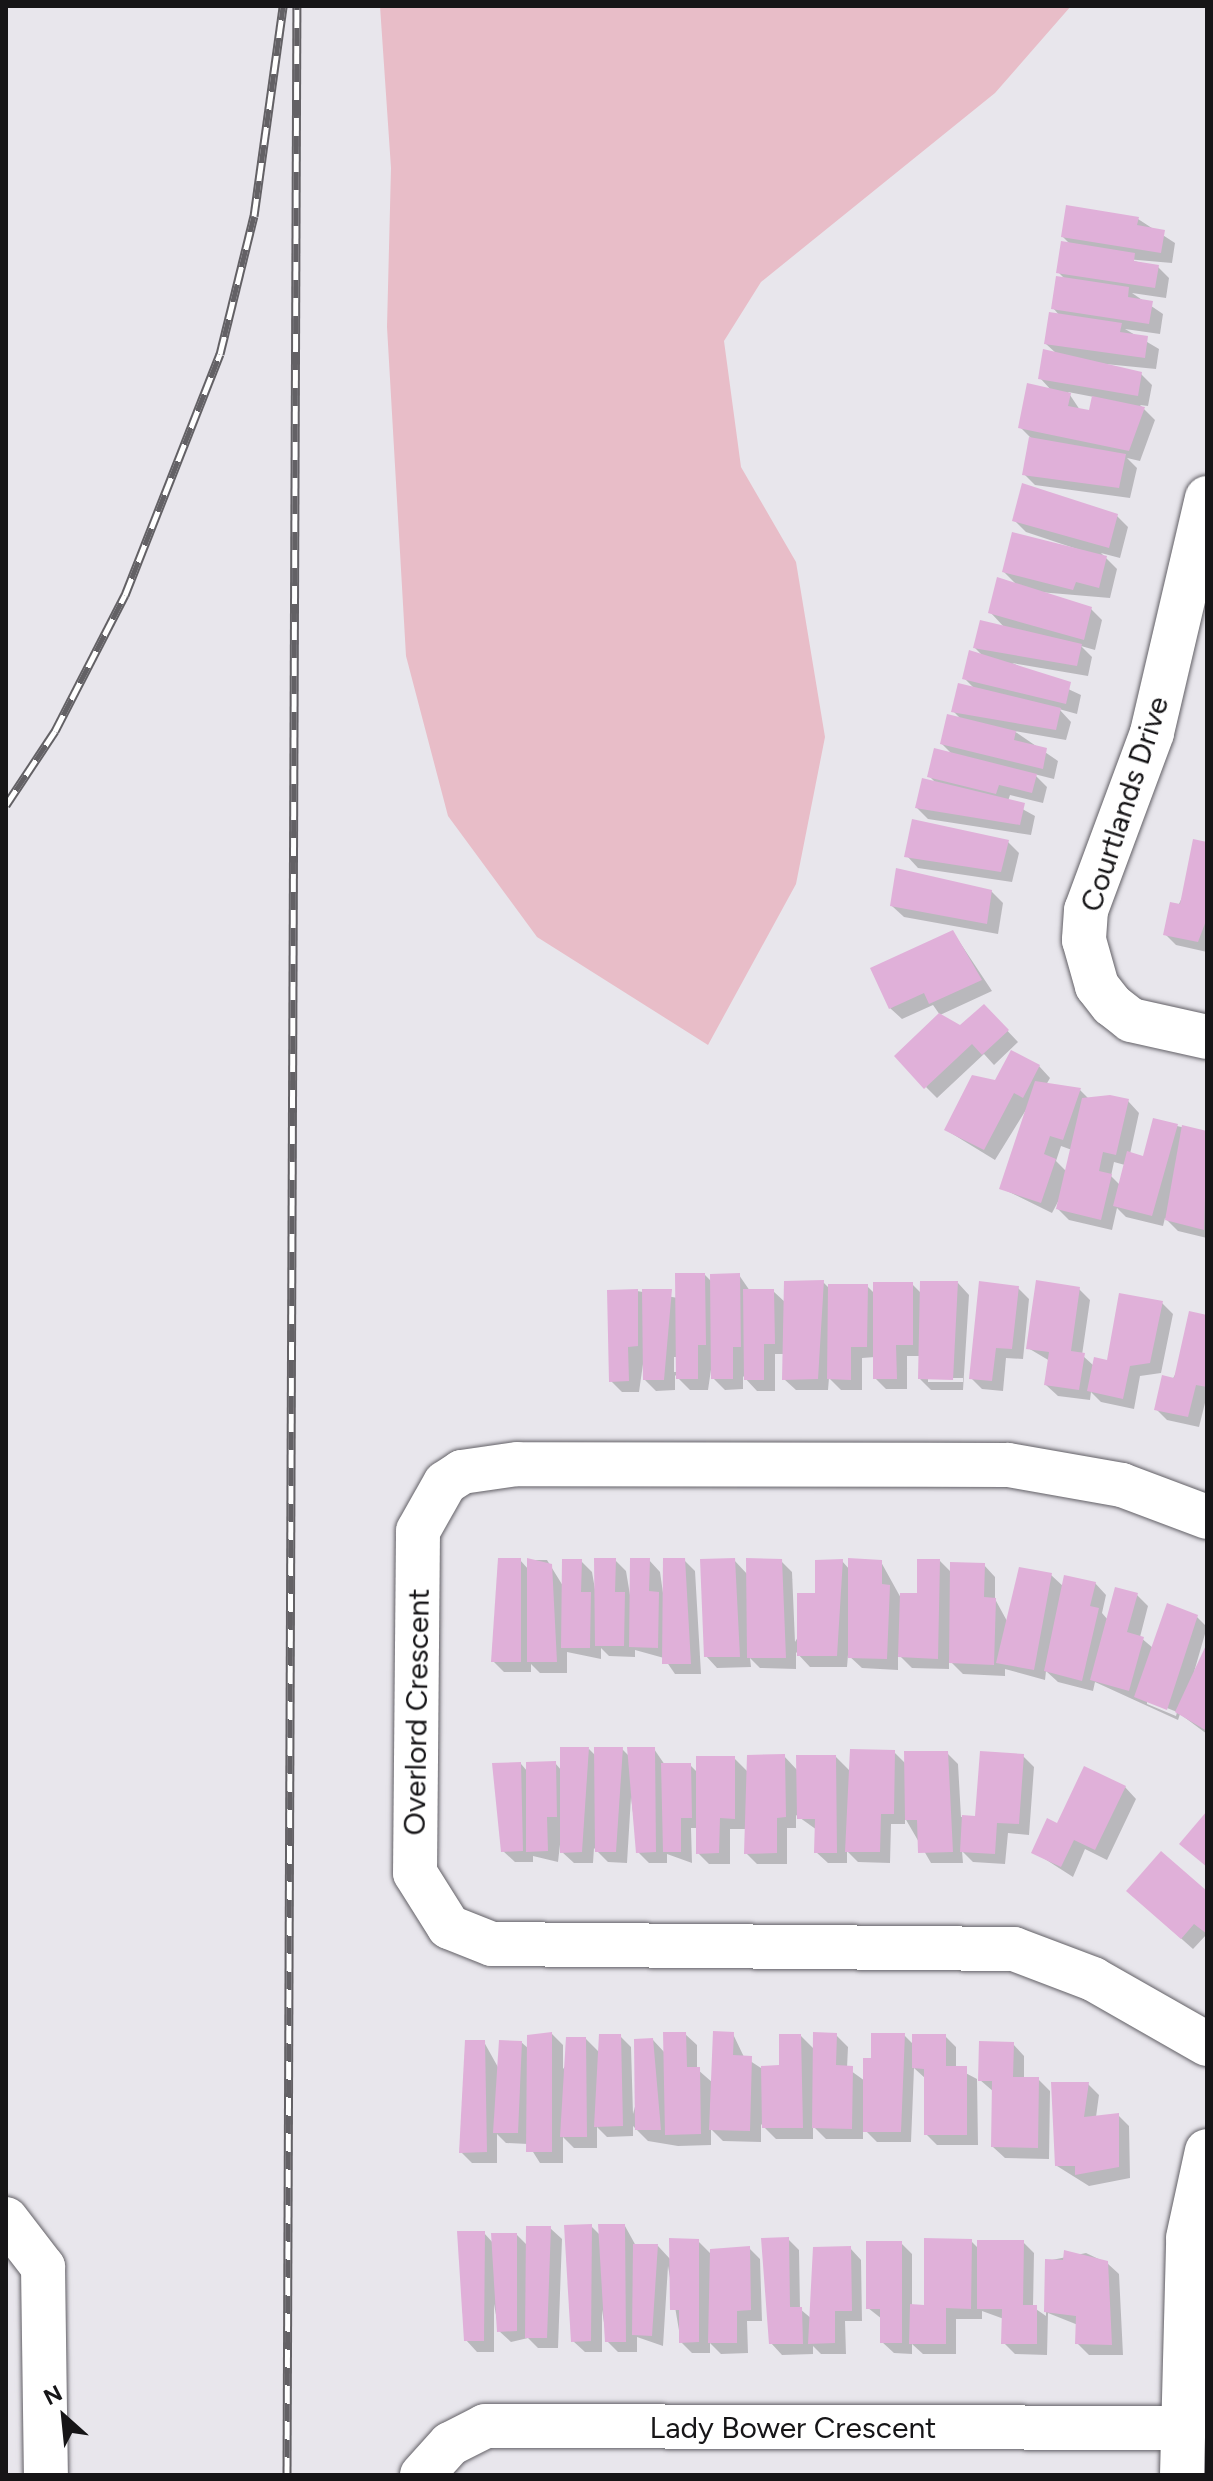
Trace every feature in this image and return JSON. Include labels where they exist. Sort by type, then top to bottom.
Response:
[{"type":"street","name":"Courtlands Drive","points":[[1205,522],[1152,733],[1086,910],[1084,940],[1097,986],[1112,1005],[1131,1020],[1207,1037]]},
{"type":"street","name":"Overlord Crescent","points":[[1207,1517],[1122,1485],[1008,1465],[517,1464],[462,1472],[445,1483],[418,1531],[415,1873],[436,1915],[483,1943],[1014,1949],[1093,1979],[1207,2044]]},
{"type":"street","points":[[1182,2475],[1188,2238],[1207,2151]]},
{"type":"street","points":[[6,2219],[43,2267],[46,2475]]},
{"type":"street","name":"Lady Bower Crescent","points":[[422,2475],[450,2444],[485,2426],[1182,2428]]},
{"type":"shaded area","points":[[380,6],[1071,6],[995,93],[761,282],[724,341],[741,467],[796,562],[825,737],[796,884],[708,1045],[537,937],[448,816],[406,656],[387,327],[391,168]]},
{"type":"building","points":[[1066,205],[1139,217],[1137,225],[1165,230],[1161,253],[1061,237]]},
{"type":"building","points":[[1061,241],[1135,253],[1134,261],[1159,265],[1155,288],[1056,273]]},
{"type":"building","points":[[1056,276],[1129,287],[1128,297],[1153,301],[1149,324],[1051,309]]},
{"type":"building","points":[[1049,312],[1122,323],[1120,332],[1148,336],[1145,358],[1044,344]]},
{"type":"building","points":[[1043,349],[1142,372],[1138,396],[1038,379]]},
{"type":"building","points":[[1027,383],[1071,393],[1068,406],[1089,410],[1092,396],[1145,407],[1129,451],[1018,428]]},
{"type":"building","points":[[1029,437],[1126,454],[1119,488],[1022,475]]},
{"type":"building","points":[[1022,483],[1118,514],[1109,548],[1012,521]]},
{"type":"building","points":[[1012,532],[1107,556],[1099,588],[1076,582],[1073,590],[1002,572]]},
{"type":"building","points":[[997,577],[1092,607],[1084,640],[988,613]]},
{"type":"building","points":[[980,620],[1082,644],[1077,666],[973,648]]},
{"type":"building","points":[[969,650],[1071,682],[1066,704],[962,679]]},
{"type":"building","points":[[958,683],[1061,708],[1056,730],[951,712]]},
{"type":"building","points":[[947,714],[1016,731],[1014,740],[1047,748],[1043,769],[940,744]]},
{"type":"building","points":[[934,748],[1037,774],[1032,793],[999,785],[996,794],[927,777]]},
{"type":"building","points":[[922,778],[1025,803],[1020,825],[915,808]]},
{"type":"building","points":[[912,819],[1009,840],[1001,872],[904,857]]},
{"type":"building","points":[[1193,839],[1207,842],[1207,918],[1198,942],[1163,935],[1170,902],[1180,904]]},
{"type":"building","points":[[896,868],[992,890],[987,924],[890,906]]},
{"type":"building","points":[[953,930],[982,980],[929,1004],[924,993],[889,1009],[870,968]]},
{"type":"building","points":[[984,1004],[1009,1030],[982,1055],[972,1044],[924,1089],[894,1056],[939,1013],[960,1025]]},
{"type":"building","points":[[1011,1050],[1040,1065],[1023,1098],[1014,1093],[984,1150],[944,1130],[972,1075],[995,1080]]},
{"type":"building","points":[[1035,1081],[1081,1088],[1063,1140],[1050,1136],[1044,1154],[1056,1159],[1041,1203],[999,1189]]},
{"type":"building","points":[[1110,1095],[1129,1099],[1116,1155],[1103,1152],[1099,1171],[1112,1174],[1101,1220],[1056,1209],[1082,1098]]},
{"type":"building","points":[[1153,1118],[1178,1124],[1152,1216],[1113,1206],[1127,1151],[1143,1156]]},
{"type":"building","points":[[1182,1125],[1207,1131],[1204,1230],[1165,1220]]},
{"type":"building","points":[[675,1273],[705,1273],[706,1345],[698,1345],[698,1379],[676,1379]]},
{"type":"building","points":[[740,1273],[741,1347],[733,1347],[733,1379],[711,1379],[710,1274]]},
{"type":"building","points":[[824,1280],[818,1379],[782,1380],[784,1281]]},
{"type":"building","points":[[1036,1280],[1080,1287],[1071,1351],[1085,1353],[1079,1390],[1044,1385],[1049,1352],[1026,1349]]},
{"type":"building","points":[[920,1281],[958,1281],[953,1380],[918,1379]]},
{"type":"building","points":[[979,1281],[1019,1286],[1012,1349],[996,1348],[992,1381],[969,1379]]},
{"type":"building","points":[[873,1282],[913,1282],[913,1345],[896,1345],[897,1379],[873,1379]]},
{"type":"building","points":[[828,1284],[868,1284],[867,1347],[851,1347],[851,1380],[827,1379]]},
{"type":"building","points":[[638,1289],[638,1346],[628,1347],[629,1381],[609,1382],[607,1290]]},
{"type":"building","points":[[642,1289],[672,1289],[664,1380],[643,1380]]},
{"type":"building","points":[[743,1289],[774,1289],[775,1344],[764,1344],[764,1380],[744,1380]]},
{"type":"building","points":[[1119,1293],[1163,1301],[1150,1363],[1130,1366],[1123,1399],[1087,1391],[1094,1357],[1107,1360]]},
{"type":"building","points":[[1189,1311],[1207,1315],[1207,1387],[1196,1385],[1188,1417],[1154,1410],[1162,1375],[1174,1378]]},
{"type":"building","points":[[498,1558],[521,1558],[521,1662],[491,1662]]},
{"type":"building","points":[[527,1558],[552,1564],[557,1662],[527,1662]]},
{"type":"building","points":[[594,1558],[616,1558],[615,1592],[625,1592],[624,1646],[595,1646]]},
{"type":"building","points":[[630,1558],[650,1558],[649,1591],[659,1592],[658,1648],[629,1647]]},
{"type":"building","points":[[663,1558],[685,1558],[691,1664],[662,1664]]},
{"type":"building","points":[[735,1558],[740,1657],[704,1657],[700,1559]]},
{"type":"building","points":[[746,1558],[782,1559],[786,1658],[747,1658]]},
{"type":"building","points":[[848,1558],[882,1560],[882,1584],[890,1585],[887,1659],[848,1658]]},
{"type":"building","points":[[562,1559],[582,1559],[581,1592],[591,1592],[590,1648],[561,1648]]},
{"type":"building","points":[[843,1559],[837,1656],[797,1656],[797,1593],[815,1593],[815,1560]]},
{"type":"building","points":[[917,1559],[940,1559],[938,1659],[898,1657],[900,1593],[917,1593]]},
{"type":"building","points":[[950,1562],[985,1563],[984,1597],[996,1598],[994,1665],[949,1663]]},
{"type":"building","points":[[1019,1567],[1052,1573],[1034,1670],[996,1663]]},
{"type":"building","points":[[1064,1575],[1096,1582],[1090,1606],[1099,1608],[1082,1681],[1044,1671]]},
{"type":"building","points":[[1115,1587],[1138,1593],[1127,1632],[1144,1637],[1129,1691],[1090,1680]]},
{"type":"building","points":[[1167,1603],[1198,1615],[1167,1710],[1134,1697]]},
{"type":"building","points":[[1207,1643],[1207,1731],[1175,1712]]},
{"type":"building","points":[[560,1747],[589,1747],[582,1852],[560,1853]]},
{"type":"building","points":[[594,1747],[623,1747],[616,1852],[595,1852]]},
{"type":"building","points":[[627,1747],[655,1747],[656,1852],[636,1853]]},
{"type":"building","points":[[850,1749],[895,1750],[894,1814],[881,1814],[880,1852],[845,1852]]},
{"type":"building","points":[[904,1751],[948,1751],[953,1852],[918,1853],[917,1820],[905,1820]]},
{"type":"building","points":[[980,1751],[1024,1754],[1019,1824],[997,1823],[995,1854],[960,1852],[962,1815],[975,1816]]},
{"type":"building","points":[[785,1754],[786,1817],[777,1818],[777,1853],[744,1854],[747,1755]]},
{"type":"building","points":[[796,1755],[836,1755],[837,1853],[814,1853],[815,1819],[797,1819]]},
{"type":"building","points":[[696,1756],[735,1756],[735,1819],[720,1818],[719,1853],[696,1854]]},
{"type":"building","points":[[556,1761],[557,1817],[547,1817],[548,1851],[526,1852],[526,1762]]},
{"type":"building","points":[[521,1762],[523,1851],[501,1852],[492,1763]]},
{"type":"building","points":[[661,1763],[691,1763],[692,1818],[681,1818],[681,1852],[663,1852]]},
{"type":"building","points":[[1084,1766],[1126,1786],[1095,1850],[1074,1840],[1061,1867],[1031,1853],[1047,1818],[1057,1823]]},
{"type":"building","points":[[1207,1811],[1207,1867],[1179,1844]]},
{"type":"building","points":[[1161,1851],[1207,1891],[1207,1934],[1194,1924],[1181,1939],[1126,1891]]},
{"type":"building","points":[[713,2031],[734,2032],[733,2055],[752,2056],[750,2131],[709,2130]]},
{"type":"building","points":[[552,2032],[552,2152],[526,2152],[527,2035]]},
{"type":"building","points":[[663,2032],[686,2032],[687,2067],[700,2067],[701,2134],[665,2135]]},
{"type":"building","points":[[813,2032],[837,2033],[836,2065],[853,2066],[852,2129],[812,2128]]},
{"type":"building","points":[[871,2033],[905,2033],[901,2132],[863,2132],[863,2058],[871,2058]]},
{"type":"building","points":[[599,2034],[621,2034],[623,2126],[594,2127]]},
{"type":"building","points":[[779,2034],[801,2034],[803,2128],[762,2128],[761,2066],[779,2065]]},
{"type":"building","points":[[912,2034],[946,2034],[946,2066],[967,2066],[967,2135],[924,2135],[924,2069],[912,2068]]},
{"type":"building","points":[[566,2037],[586,2037],[587,2137],[560,2137]]},
{"type":"building","points":[[653,2038],[661,2130],[635,2130],[634,2039]]},
{"type":"building","points":[[465,2040],[485,2040],[487,2152],[459,2153]]},
{"type":"building","points":[[499,2040],[522,2041],[518,2133],[493,2133]]},
{"type":"building","points":[[979,2041],[1014,2042],[1013,2077],[1039,2077],[1038,2148],[991,2147],[992,2081],[978,2081]]},
{"type":"building","points":[[1051,2082],[1089,2082],[1084,2117],[1119,2113],[1119,2167],[1075,2175],[1075,2166],[1055,2166]]},
{"type":"building","points":[[592,2224],[591,2341],[571,2342],[564,2225]]},
{"type":"building","points":[[598,2224],[625,2224],[626,2342],[605,2342]]},
{"type":"building","points":[[526,2226],[551,2226],[547,2338],[525,2338]]},
{"type":"building","points":[[457,2231],[485,2231],[484,2341],[464,2341]]},
{"type":"building","points":[[491,2233],[517,2233],[517,2331],[497,2332]]},
{"type":"building","points":[[789,2237],[790,2307],[802,2307],[803,2344],[769,2344],[761,2238]]},
{"type":"building","points":[[669,2238],[699,2239],[699,2342],[679,2343],[679,2310],[670,2310]]},
{"type":"building","points":[[924,2238],[972,2239],[971,2309],[946,2308],[946,2344],[909,2344],[910,2304],[924,2305]]},
{"type":"building","points":[[977,2240],[1024,2240],[1023,2305],[1037,2305],[1037,2344],[1001,2344],[1002,2309],[977,2309]]},
{"type":"building","points":[[866,2241],[902,2241],[902,2343],[880,2343],[880,2309],[866,2309]]},
{"type":"building","points":[[633,2244],[658,2244],[652,2336],[632,2335]]},
{"type":"building","points":[[750,2246],[751,2310],[737,2311],[737,2343],[708,2343],[710,2249]]},
{"type":"building","points":[[851,2246],[852,2311],[835,2311],[835,2343],[808,2344],[813,2247]]},
{"type":"building","points":[[1064,2250],[1108,2261],[1112,2345],[1075,2344],[1076,2316],[1044,2312],[1045,2259],[1063,2260]]},
{"type":"railway","points":[[6,805],[55,731],[125,595],[220,354],[254,216],[283,6]]},
{"type":"railway","points":[[287,2475],[297,6]]}]
